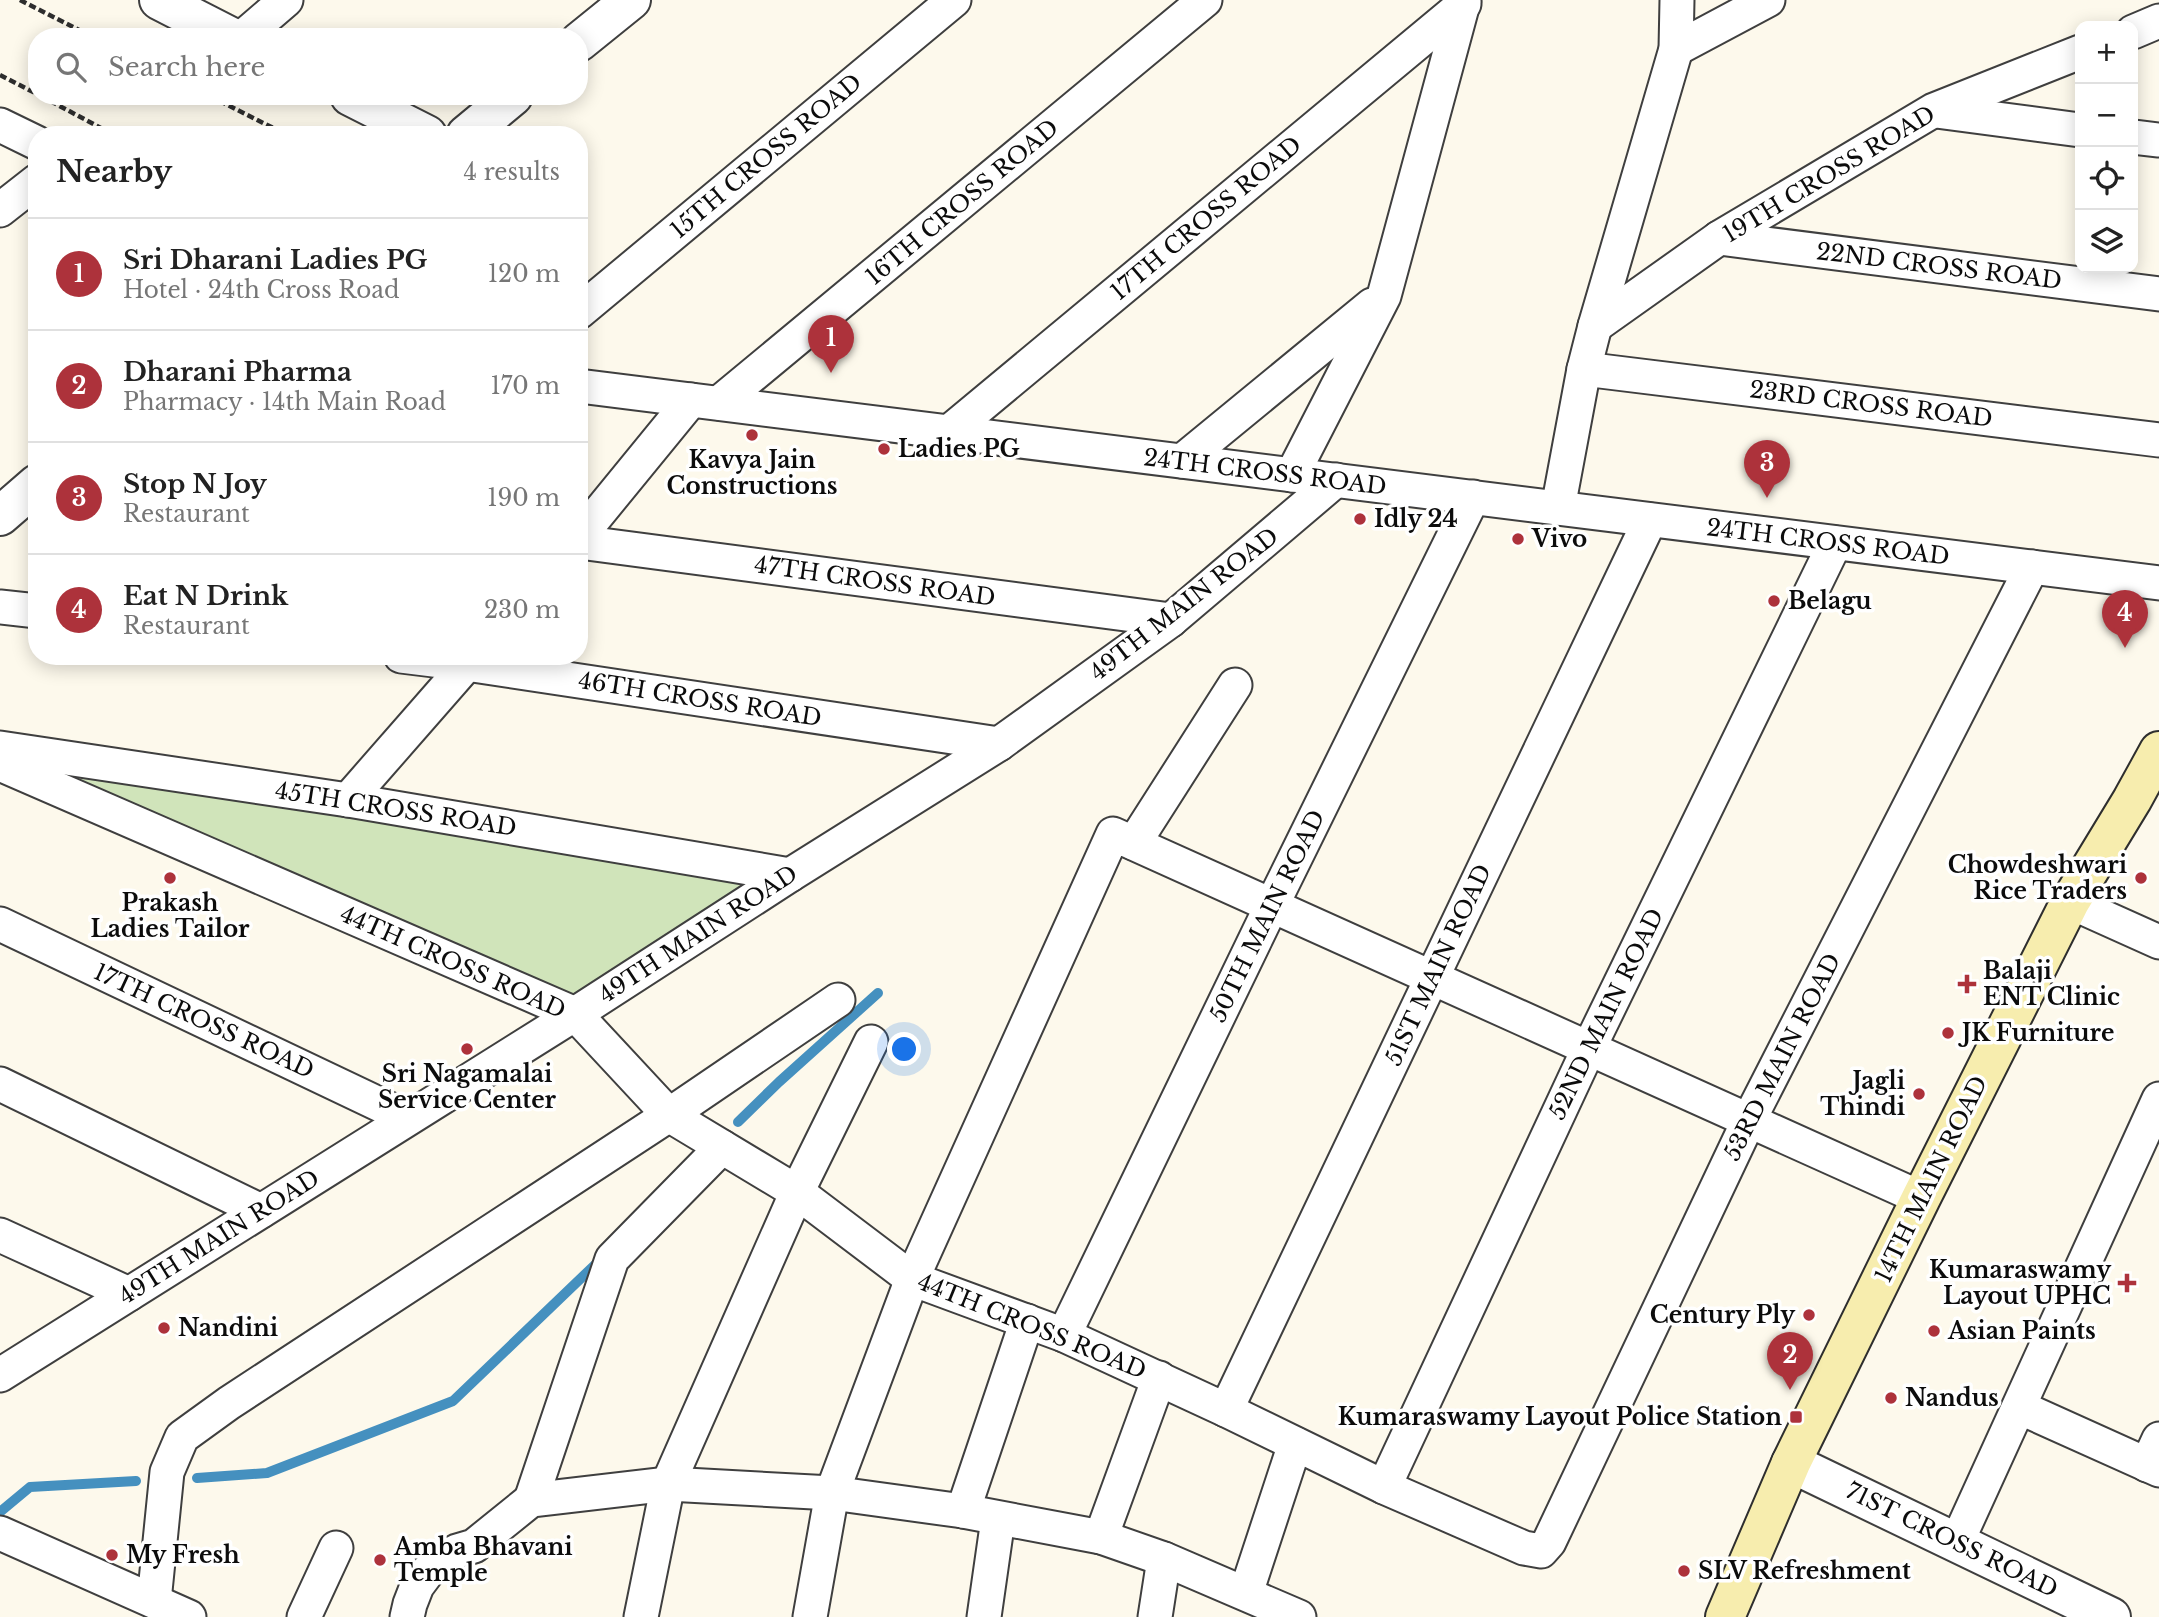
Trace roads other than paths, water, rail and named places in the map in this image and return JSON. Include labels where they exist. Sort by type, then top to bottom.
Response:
[{"type":"main road","name":"14TH MAIN ROAD","points":[[1725,1617],[1791,1464],[1921,1198],[2070,902],[2159,751]]},
{"type":"street","points":[[159,0],[213,28]]},
{"type":"street","points":[[253,28],[286,0]]},
{"type":"street","points":[[588,35],[631,0]]},
{"type":"street","name":"15TH CROSS ROAD","points":[[588,305],[954,0]]},
{"type":"street","name":"16TH CROSS ROAD","points":[[588,527],[705,402],[1205,0]]},
{"type":"street","points":[[1558,508],[1584,369],[1595,326],[1676,49],[1677,0]]},
{"type":"street","points":[[1676,49],[1768,0]]},
{"type":"street","points":[[1292,475],[1384,296],[1464,2]]},
{"type":"street","name":"17TH CROSS ROAD","points":[[949,432],[1464,2]]},
{"type":"street","points":[[2138,30],[2159,21]]},
{"type":"street","name":"19TH CROSS ROAD","points":[[1595,326],[1719,238],[1934,110],[2075,54]]},
{"type":"street","points":[[368,105],[409,126]]},
{"type":"street","points":[[477,126],[502,105]]},
{"type":"street","points":[[1934,110],[2075,129]]},
{"type":"street","points":[[0,125],[28,139]]},
{"type":"street","points":[[2138,138],[2159,140]]},
{"type":"street","points":[[0,210],[28,188]]},
{"type":"street","name":"22ND CROSS ROAD","points":[[1719,238],[2159,294]]},
{"type":"street","points":[[1182,461],[1384,296]]},
{"type":"street","name":"23RD CROSS ROAD","points":[[1584,369],[2159,440]]},
{"type":"street","name":"24TH CROSS ROAD","points":[[588,387],[2159,583]]},
{"type":"street","name":"49TH MAIN ROAD","points":[[0,1375],[999,744],[1171,620],[1336,480]]},
{"type":"street","points":[[0,516],[28,492]]},
{"type":"street","name":"50TH MAIN ROAD","points":[[1064,1335],[1473,497]]},
{"type":"street","name":"51ST MAIN ROAD","points":[[1226,1410],[1650,520]]},
{"type":"street","name":"47TH CROSS ROAD","points":[[588,543],[1171,620]]},
{"type":"street","name":"52ND MAIN ROAD","points":[[1384,1487],[1589,1048],[1835,543]]},
{"type":"street","name":"53RD MAIN ROAD","points":[[1541,1551],[1549,1542],[1749,1120],[2032,567]]},
{"type":"street","points":[[0,607],[28,610]]},
{"type":"street","points":[[348,800],[466,665]]},
{"type":"street","name":"46TH CROSS ROAD","points":[[501,665],[999,744]]},
{"type":"street","points":[[1134,843],[1235,685]]},
{"type":"street","name":"45TH CROSS ROAD","points":[[0,748],[348,800],[790,875]]},
{"type":"street","name":"44TH CROSS ROAD","points":[[0,764],[575,1014],[669,1115],[797,1192],[912,1279],[1064,1335],[1384,1487],[1524,1548],[1541,1551]]},
{"type":"street","points":[[810,1617],[832,1493],[912,1279],[1113,834],[1921,1198]]},
{"type":"street","points":[[2070,902],[2159,942]]},
{"type":"street","name":"17TH CROSS ROAD","points":[[0,925],[408,1118]]},
{"type":"street","points":[[154,1601],[167,1472],[182,1437],[229,1402],[669,1115],[838,1000]]},
{"type":"street","points":[[641,1617],[668,1484],[797,1192],[871,1042]]},
{"type":"street","points":[[0,1084],[261,1210]]},
{"type":"street","points":[[1957,1542],[2159,1099]]},
{"type":"street","points":[[531,1500],[612,1259],[722,1147]]},
{"type":"street","points":[[0,1235],[129,1294]]},
{"type":"street","points":[[963,1511],[1027,1321]]},
{"type":"street","points":[[1101,1537],[1159,1378]]},
{"type":"street","points":[[2019,1407],[2155,1458]]},
{"type":"street","points":[[1245,1593],[1295,1444]]},
{"type":"street","name":"71ST CROSS ROAD","points":[[1791,1464],[1957,1542],[2095,1614]]},
{"type":"street","points":[[407,1617],[417,1586],[429,1570],[442,1559],[474,1546],[531,1500],[668,1484],[832,1493],[963,1511],[1101,1537],[1164,1559],[1299,1617]]},
{"type":"street","points":[[984,1617],[998,1519]]},
{"type":"street","points":[[4,1535],[189,1617]]},
{"type":"street","points":[[304,1617],[336,1548]]},
{"type":"street","points":[[1155,1617],[1164,1559]]},
{"type":"waterway","points":[[738,1122],[878,993]]},
{"type":"waterway","points":[[197,1478],[267,1473],[453,1401],[600,1260]]},
{"type":"waterway","points":[[0,1512],[30,1487],[136,1481]]},
{"type":"place","name":"Sri Dharani Ladies PG","points":[[831,373]]},
{"type":"place","name":"Kavya Jain Constructions","points":[[752,435]]},
{"type":"place","name":"Ladies PG","points":[[884,449]]},
{"type":"place","name":"Stop N Joy","points":[[1767,498]]},
{"type":"place","name":"Idly 24","points":[[1360,519]]},
{"type":"place","name":"Vivo","points":[[1518,539]]},
{"type":"place","name":"Belagu","points":[[1774,601]]},
{"type":"place","name":"Eat N Drink","points":[[2125,648]]},
{"type":"place","name":"Prakash Ladies Tailor","points":[[170,878]]},
{"type":"place","name":"Chowdeshwari Rice Traders","points":[[2141,878]]},
{"type":"place","name":"Balaji ENT Clinic","points":[[1967,984]]},
{"type":"place","name":"JK Furniture","points":[[1948,1033]]},
{"type":"place","name":"Sri Nagamalai Service Center","points":[[467,1049]]},
{"type":"place","name":"Jagli Thindi","points":[[1919,1094]]},
{"type":"place","name":"Kumaraswamy Layout UPHC","points":[[2127,1283]]},
{"type":"place","name":"Century Ply","points":[[1809,1315]]},
{"type":"place","name":"Nandini","points":[[164,1328]]},
{"type":"place","name":"Asian Paints","points":[[1934,1331]]},
{"type":"place","name":"Dharani Pharma","points":[[1790,1390]]},
{"type":"place","name":"Nandus","points":[[1891,1398]]},
{"type":"place","name":"Kumaraswamy Layout Police Station","points":[[1796,1417]]},
{"type":"place","name":"My Fresh","points":[[112,1555]]},
{"type":"place","name":"Amba Bhavani Temple","points":[[380,1560]]},
{"type":"place","name":"SLV Refreshment","points":[[1684,1571]]}]
